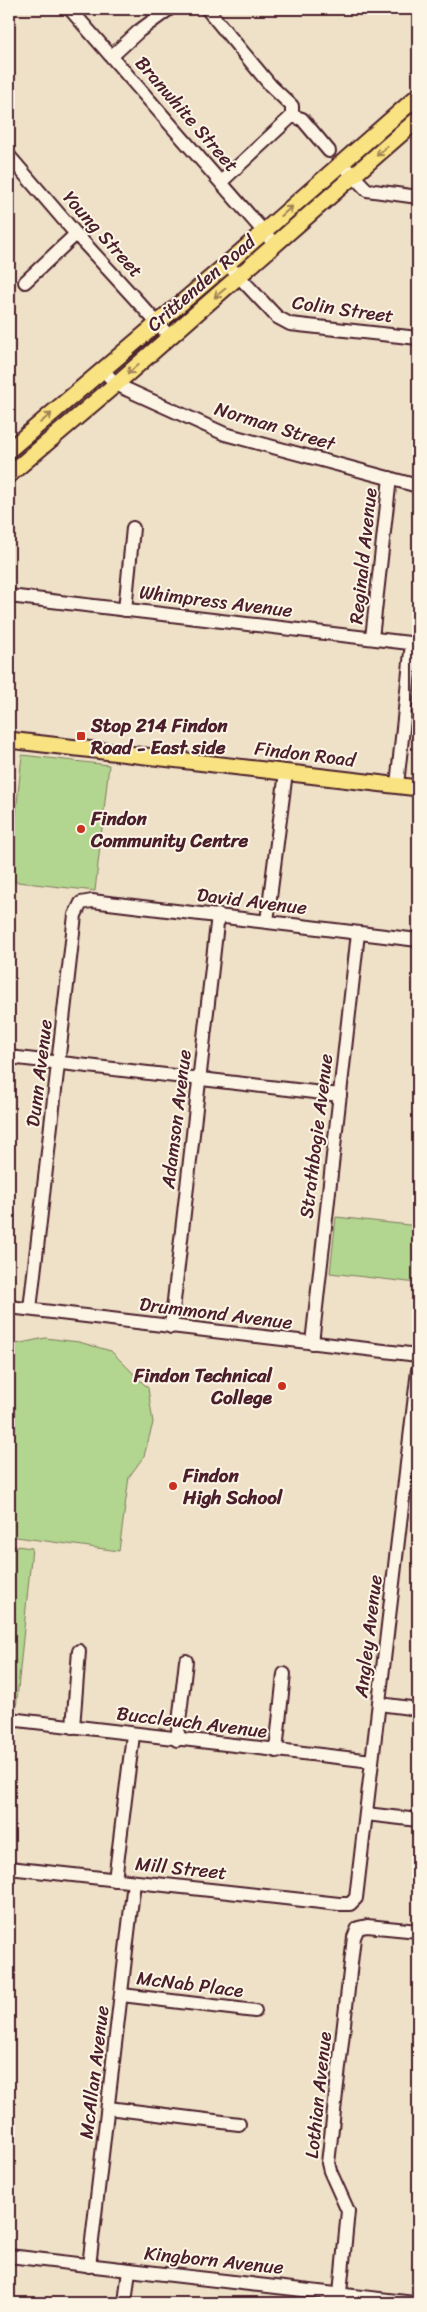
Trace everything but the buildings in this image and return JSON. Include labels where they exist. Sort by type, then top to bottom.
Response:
[{"type":"main road","name":"Crittenden Road","points":[[9,450],[264,232],[418,96]]},
{"type":"main road","name":"Crittenden Road","points":[[12,466],[116,384],[418,119]]},
{"type":"main road","name":"Findon Road","points":[[9,740],[418,788]]},
{"type":"street","name":"Branwhite Street","points":[[70,9],[275,244]]},
{"type":"street","points":[[112,56],[138,31],[169,9]]},
{"type":"street","points":[[207,9],[271,86],[288,100],[292,106],[292,116],[221,182]]},
{"type":"street","points":[[292,116],[302,119],[329,151]]},
{"type":"street","name":"Young Street","points":[[9,156],[76,234],[170,336]]},
{"type":"street","points":[[341,163],[367,190],[418,197]]},
{"type":"street","points":[[25,282],[76,234]]},
{"type":"street","name":"Colin Street","points":[[227,264],[277,318],[290,324],[418,338]]},
{"type":"street","name":"Norman Street","points":[[103,370],[116,384],[225,434],[418,486]]},
{"type":"street","name":"Reginald Avenue","points":[[372,638],[390,478]]},
{"type":"street","points":[[126,610],[133,528]]},
{"type":"street","name":"Whimpress Avenue","points":[[9,596],[415,644]]},
{"type":"street","points":[[396,785],[415,644]]},
{"type":"street","points":[[267,921],[286,772]]},
{"type":"street","name":"David Avenue","points":[[81,903],[92,901],[418,940]]},
{"type":"street","name":"Dunn Avenue","points":[[30,1310],[76,915],[81,903]]},
{"type":"street","name":"Adamson Avenue","points":[[171,1327],[218,915]]},
{"type":"street","name":"Strathbogie Avenue","points":[[312,1343],[358,933]]},
{"type":"street","points":[[9,1057],[340,1095]]},
{"type":"street","name":"Drummond Avenue","points":[[9,1307],[418,1355]]},
{"type":"street","name":"Angley Avenue","points":[[350,1904],[356,1898],[379,1704],[414,1449],[418,1370]]},
{"type":"street","points":[[73,1727],[79,1651]]},
{"type":"street","points":[[177,1740],[186,1661]]},
{"type":"street","points":[[276,1751],[284,1674]]},
{"type":"street","points":[[379,1704],[418,1709]]},
{"type":"street","name":"Buccleuch Avenue","points":[[9,1719],[177,1740],[372,1761]]},
{"type":"street","points":[[115,1880],[134,1735]]},
{"type":"street","points":[[366,1814],[418,1820]]},
{"type":"street","name":"Mill Street","points":[[9,1868],[350,1904]]},
{"type":"street","name":"McAllan Avenue","points":[[89,2266],[134,1882]]},
{"type":"street","name":"Lothian Avenue","points":[[340,2293],[348,2211],[328,2163],[354,1937],[358,1928],[367,1926],[418,1931]]},
{"type":"street","name":"McNab Place","points":[[122,1995],[255,2011]]},
{"type":"street","points":[[108,2108],[239,2124]]},
{"type":"street","name":"Kingborn Avenue","points":[[9,2256],[414,2303]]},
{"type":"street","points":[[125,2303],[129,2270]]},
{"type":"green space","points":[[22,755],[109,765],[95,891],[9,881]]},
{"type":"green space","points":[[336,1217],[418,1226],[417,1283],[330,1273]]},
{"type":"green space","points":[[45,1338],[79,1342],[111,1351],[148,1388],[153,1423],[144,1456],[129,1477],[119,1551],[9,1536],[9,1349],[16,1344]]},
{"type":"green space","points":[[9,1545],[32,1548],[16,1709],[9,1708]]},
{"type":"place","name":"Stop 214 Findon Road - East side","points":[[81,736]]},
{"type":"place","name":"Findon Community Centre","points":[[81,829]]},
{"type":"place","name":"Findon Technical College","points":[[282,1386]]},
{"type":"place","name":"Findon High School","points":[[173,1486]]}]
